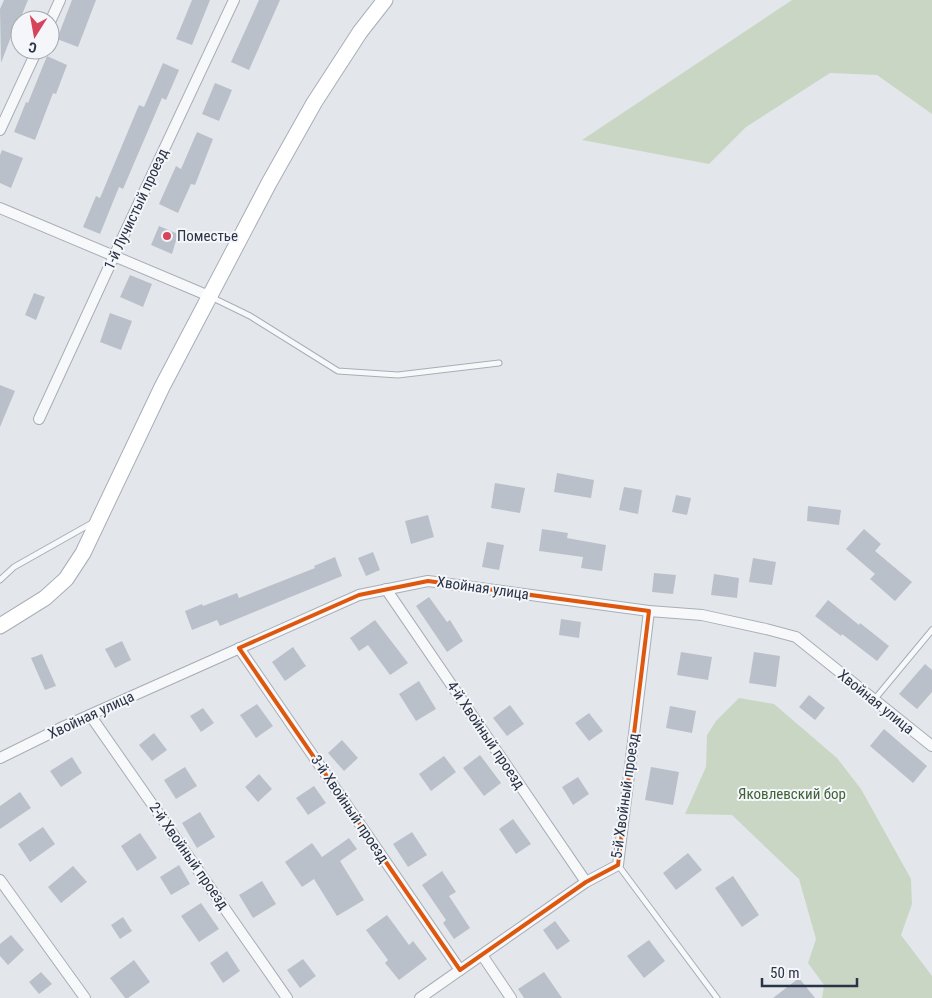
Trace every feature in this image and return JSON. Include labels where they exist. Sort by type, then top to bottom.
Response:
[{"type":"street","name":"1-й Лучистый проезд","points":[[40,419],[234,0]]},
{"type":"street","points":[[0,626],[45,598],[66,579],[83,553],[162,387],[268,183],[314,103],[360,32],[384,0]]},
{"type":"street","points":[[0,130],[32,60]]},
{"type":"street","points":[[0,208],[208,296]]},
{"type":"street","name":"Хвойная улица","points":[[0,758],[90,715],[359,595],[428,581],[649,611],[702,615],[766,629],[796,638],[932,746]]},
{"type":"street","name":"4-й Хвойный проезд","points":[[386,589],[586,882]]},
{"type":"street","name":"5-й Хвойный проезд","points":[[420,998],[586,882],[618,864],[649,611]]},
{"type":"street","name":"3-й Хвойный проезд","points":[[239,648],[460,970]]},
{"type":"street","name":"2-й Хвойный проезд","points":[[90,715],[287,998]]},
{"type":"street","points":[[0,880],[85,998]]},
{"type":"street","points":[[482,955],[511,998]]},
{"type":"lane","points":[[208,296],[250,316],[338,370],[398,375],[499,363]]},
{"type":"lane","points":[[0,580],[14,567],[99,519]]},
{"type":"lane","points":[[874,700],[932,630]]},
{"type":"lane","points":[[618,864],[717,998]]},
{"type":"highlighted area","points":[[428,581],[649,611],[618,865],[586,882],[460,970],[239,648],[359,595]]},
{"type":"green space","points":[[792,0],[932,0],[932,114],[877,75],[830,73],[746,127],[709,164],[582,140]]},
{"type":"green space","name":"Яковлевский бор","points":[[739,698],[774,704],[837,758],[861,789],[911,879],[912,904],[901,935],[932,976],[932,998],[822,998],[824,985],[808,963],[816,939],[799,879],[732,815],[685,814],[706,767],[707,735],[716,721]]},
{"type":"building","points":[[4,0],[28,0],[24,10],[10,10],[10,39],[1,63],[0,9]]},
{"type":"building","points":[[72,0],[96,0],[78,47],[60,40],[60,31]]},
{"type":"building","points":[[192,0],[210,0],[192,45],[176,39]]},
{"type":"building","points":[[259,0],[280,0],[249,70],[231,62]]},
{"type":"building","points":[[45,60],[56,60],[67,65],[56,94],[53,93],[35,140],[14,132],[26,102],[28,103]]},
{"type":"building","points":[[163,63],[179,70],[166,100],[162,98],[123,189],[119,187],[100,234],[83,227],[96,196],[100,198],[139,105],[144,107]]},
{"type":"building","points":[[215,83],[232,90],[219,121],[202,114]]},
{"type":"building","points":[[197,132],[213,139],[195,185],[191,184],[178,213],[159,204],[176,166],[181,169]]},
{"type":"building","points":[[2,150],[23,158],[11,188],[0,183],[0,155]]},
{"type":"building","points":[[159,226],[178,234],[172,254],[151,245]]},
{"type":"building","points":[[130,275],[152,284],[143,307],[120,297]]},
{"type":"building","points":[[34,293],[45,297],[36,320],[25,315]]},
{"type":"building","points":[[110,313],[132,321],[121,350],[100,342]]},
{"type":"building","points":[[0,385],[15,391],[0,427]]},
{"type":"building","points":[[557,473],[594,480],[591,498],[554,492]]},
{"type":"building","points":[[495,483],[525,488],[520,513],[491,508]]},
{"type":"building","points":[[624,487],[642,490],[638,514],[619,510]]},
{"type":"building","points":[[676,495],[691,498],[687,515],[672,512]]},
{"type":"building","points":[[808,506],[841,510],[839,525],[807,521]]},
{"type":"building","points":[[428,515],[434,537],[411,544],[405,521]]},
{"type":"building","points":[[542,529],[568,533],[567,538],[606,545],[602,571],[581,568],[583,557],[539,551]]},
{"type":"building","points":[[864,529],[881,544],[875,551],[912,582],[895,601],[870,579],[875,574],[846,549]]},
{"type":"building","points":[[487,542],[504,545],[499,570],[482,567]]},
{"type":"building","points":[[373,552],[380,570],[366,576],[358,558]]},
{"type":"building","points":[[335,557],[342,576],[220,626],[217,620],[192,630],[185,611],[237,593],[239,598],[315,568],[314,566]]},
{"type":"building","points":[[753,558],[776,562],[772,585],[749,582]]},
{"type":"building","points":[[654,573],[676,575],[673,594],[652,592]]},
{"type":"building","points":[[714,574],[739,578],[737,598],[711,595]]},
{"type":"building","points":[[429,597],[447,622],[450,620],[463,641],[447,652],[416,606]]},
{"type":"building","points":[[828,600],[889,646],[877,661],[815,616]]},
{"type":"building","points":[[561,619],[581,622],[579,638],[559,635]]},
{"type":"building","points":[[375,620],[408,663],[390,675],[368,645],[359,651],[350,638]]},
{"type":"building","points":[[122,641],[131,660],[115,668],[105,649]]},
{"type":"building","points":[[293,647],[306,666],[285,681],[272,662]]},
{"type":"building","points":[[681,652],[712,657],[708,680],[677,675]]},
{"type":"building","points":[[754,652],[780,656],[776,687],[749,683]]},
{"type":"building","points":[[42,654],[56,686],[45,690],[31,658]]},
{"type":"building","points":[[925,664],[932,670],[932,692],[917,709],[899,694]]},
{"type":"building","points":[[419,681],[436,709],[416,721],[399,694]]},
{"type":"building","points":[[809,695],[825,708],[815,720],[799,707]]},
{"type":"building","points":[[257,704],[273,726],[256,738],[240,715]]},
{"type":"building","points":[[510,705],[524,724],[507,736],[493,718]]},
{"type":"building","points":[[670,706],[696,711],[692,733],[666,728]]},
{"type":"building","points":[[203,708],[214,723],[201,732],[190,716]]},
{"type":"building","points":[[589,713],[603,731],[589,741],[575,723]]},
{"type":"building","points":[[884,729],[927,766],[913,783],[870,746]]},
{"type":"building","points":[[154,733],[167,750],[152,761],[139,745]]},
{"type":"building","points":[[342,740],[358,758],[344,771],[328,753]]},
{"type":"building","points":[[480,755],[501,783],[484,796],[463,768]]},
{"type":"building","points":[[444,756],[456,772],[431,791],[419,774]]},
{"type":"building","points":[[72,757],[82,773],[61,787],[50,771]]},
{"type":"building","points":[[185,767],[197,786],[176,799],[164,780]]},
{"type":"building","points":[[651,767],[679,772],[673,805],[645,800]]},
{"type":"building","points":[[259,774],[272,789],[258,802],[245,787]]},
{"type":"building","points":[[578,777],[589,794],[573,805],[562,787]]},
{"type":"building","points":[[314,786],[326,803],[308,815],[296,798]]},
{"type":"building","points":[[20,792],[31,808],[0,829],[0,806]]},
{"type":"building","points":[[200,812],[215,837],[197,848],[182,823]]},
{"type":"building","points":[[513,819],[531,844],[516,854],[499,829]]},
{"type":"building","points":[[43,827],[55,844],[30,862],[18,844]]},
{"type":"building","points":[[412,832],[427,855],[408,867],[393,844]]},
{"type":"building","points":[[140,833],[157,858],[137,871],[121,846]]},
{"type":"building","points":[[349,838],[357,849],[340,861],[364,900],[337,916],[314,879],[302,887],[285,862],[312,843],[322,857]]},
{"type":"building","points":[[688,853],[702,870],[676,890],[663,873]]},
{"type":"building","points":[[179,865],[190,884],[171,895],[160,877]]},
{"type":"building","points":[[73,866],[87,882],[61,903],[48,887]]},
{"type":"building","points":[[442,871],[456,892],[449,896],[470,928],[454,939],[443,923],[446,920],[422,885]]},
{"type":"building","points":[[733,876],[759,915],[742,927],[715,888]]},
{"type":"building","points":[[262,881],[276,904],[253,918],[239,895]]},
{"type":"building","points":[[201,903],[219,929],[199,942],[181,916]]},
{"type":"building","points":[[387,915],[409,945],[413,941],[427,959],[399,980],[385,963],[388,960],[366,930]]},
{"type":"building","points":[[123,917],[132,931],[120,939],[111,925]]},
{"type":"building","points":[[555,921],[570,941],[557,950],[543,930]]},
{"type":"building","points":[[11,935],[24,950],[8,965],[0,956],[0,944]]},
{"type":"building","points":[[649,940],[665,961],[644,978],[627,956]]},
{"type":"building","points":[[227,951],[240,971],[223,983],[210,963]]},
{"type":"building","points":[[303,959],[316,976],[300,988],[287,970]]},
{"type":"building","points":[[134,960],[150,982],[128,998],[125,998],[110,978]]},
{"type":"building","points":[[41,972],[52,984],[39,994],[29,982]]},
{"type":"building","points":[[544,972],[562,998],[524,998],[518,989]]},
{"type":"building","points":[[799,978],[815,998],[773,998]]},
{"type":"place","name":"Поместье","points":[[167,236]]}]
